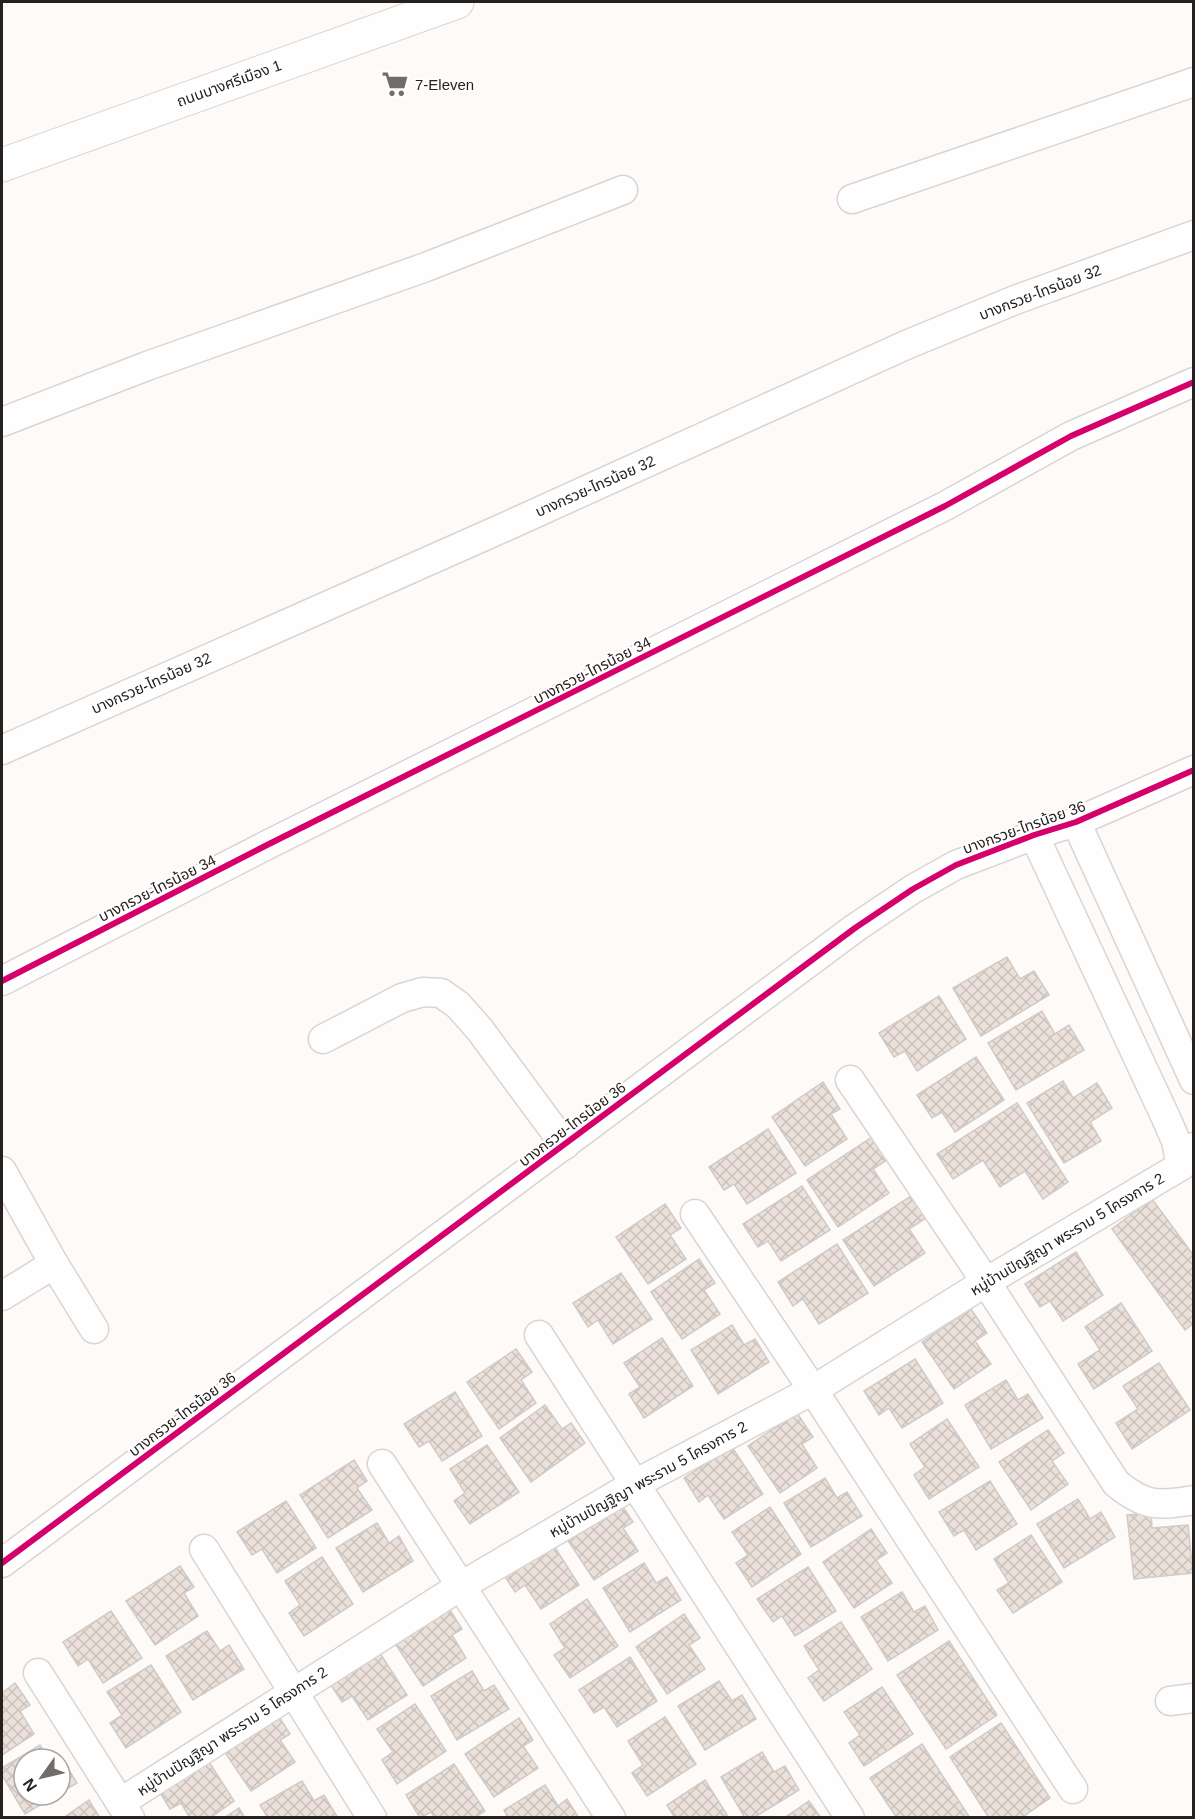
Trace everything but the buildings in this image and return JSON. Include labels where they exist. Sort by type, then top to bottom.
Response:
[{"type":"street","name":"ถนนบางศรีเมือง 1","points":[[2,165],[457,2]]},
{"type":"street","points":[[852,199],[1194,82]]},
{"type":"street","points":[[2,422],[147,366],[426,267],[623,190]]},
{"type":"street","name":"บางกรวย-ไทรน้อย 32","points":[[2,750],[505,527],[906,345],[1015,300],[1194,235]]},
{"type":"street","name":"บางกรวย-ไทรน้อย 34","points":[[2,981],[269,844],[945,506],[1071,436],[1194,382]]},
{"type":"street","name":"บางกรวย-ไทรน้อย 36","points":[[2,1563],[855,928],[913,889],[956,864],[1076,822],[1194,770]]},
{"type":"street","points":[[1076,822],[1194,1080]]},
{"type":"street","points":[[1034,835],[1176,1141],[1187,1157]]},
{"type":"street","points":[[323,1039],[402,998],[423,992],[441,993],[458,1005],[480,1030],[565,1145]]},
{"type":"street","points":[[850,1080],[986,1282],[1116,1483],[1130,1495],[1146,1503],[1172,1504],[1194,1500]]},
{"type":"street","name":"หมู่บ้านปัญฐิญา พระราม 5 โครงการ 2","points":[[126,1810],[294,1690],[461,1586],[636,1484],[813,1390],[1187,1157]]},
{"type":"street","points":[[2,1171],[54,1264],[94,1329]]},
{"type":"street","points":[[695,1214],[813,1390],[1073,1789]]},
{"type":"street","points":[[2,1296],[54,1264]]},
{"type":"street","points":[[539,1335],[850,1818]]},
{"type":"street","points":[[382,1464],[611,1818]]},
{"type":"street","points":[[204,1549],[372,1818]]},
{"type":"street","points":[[38,1673],[126,1810]]},
{"type":"cycle path","points":[[2,981],[269,844],[945,506],[1071,436],[1194,382]]},
{"type":"cycle path","points":[[2,1563],[855,928],[913,889],[956,865],[1034,835],[1076,822],[1194,770]]},
{"type":"place","name":"7-Eleven","points":[[395,84]]}]
